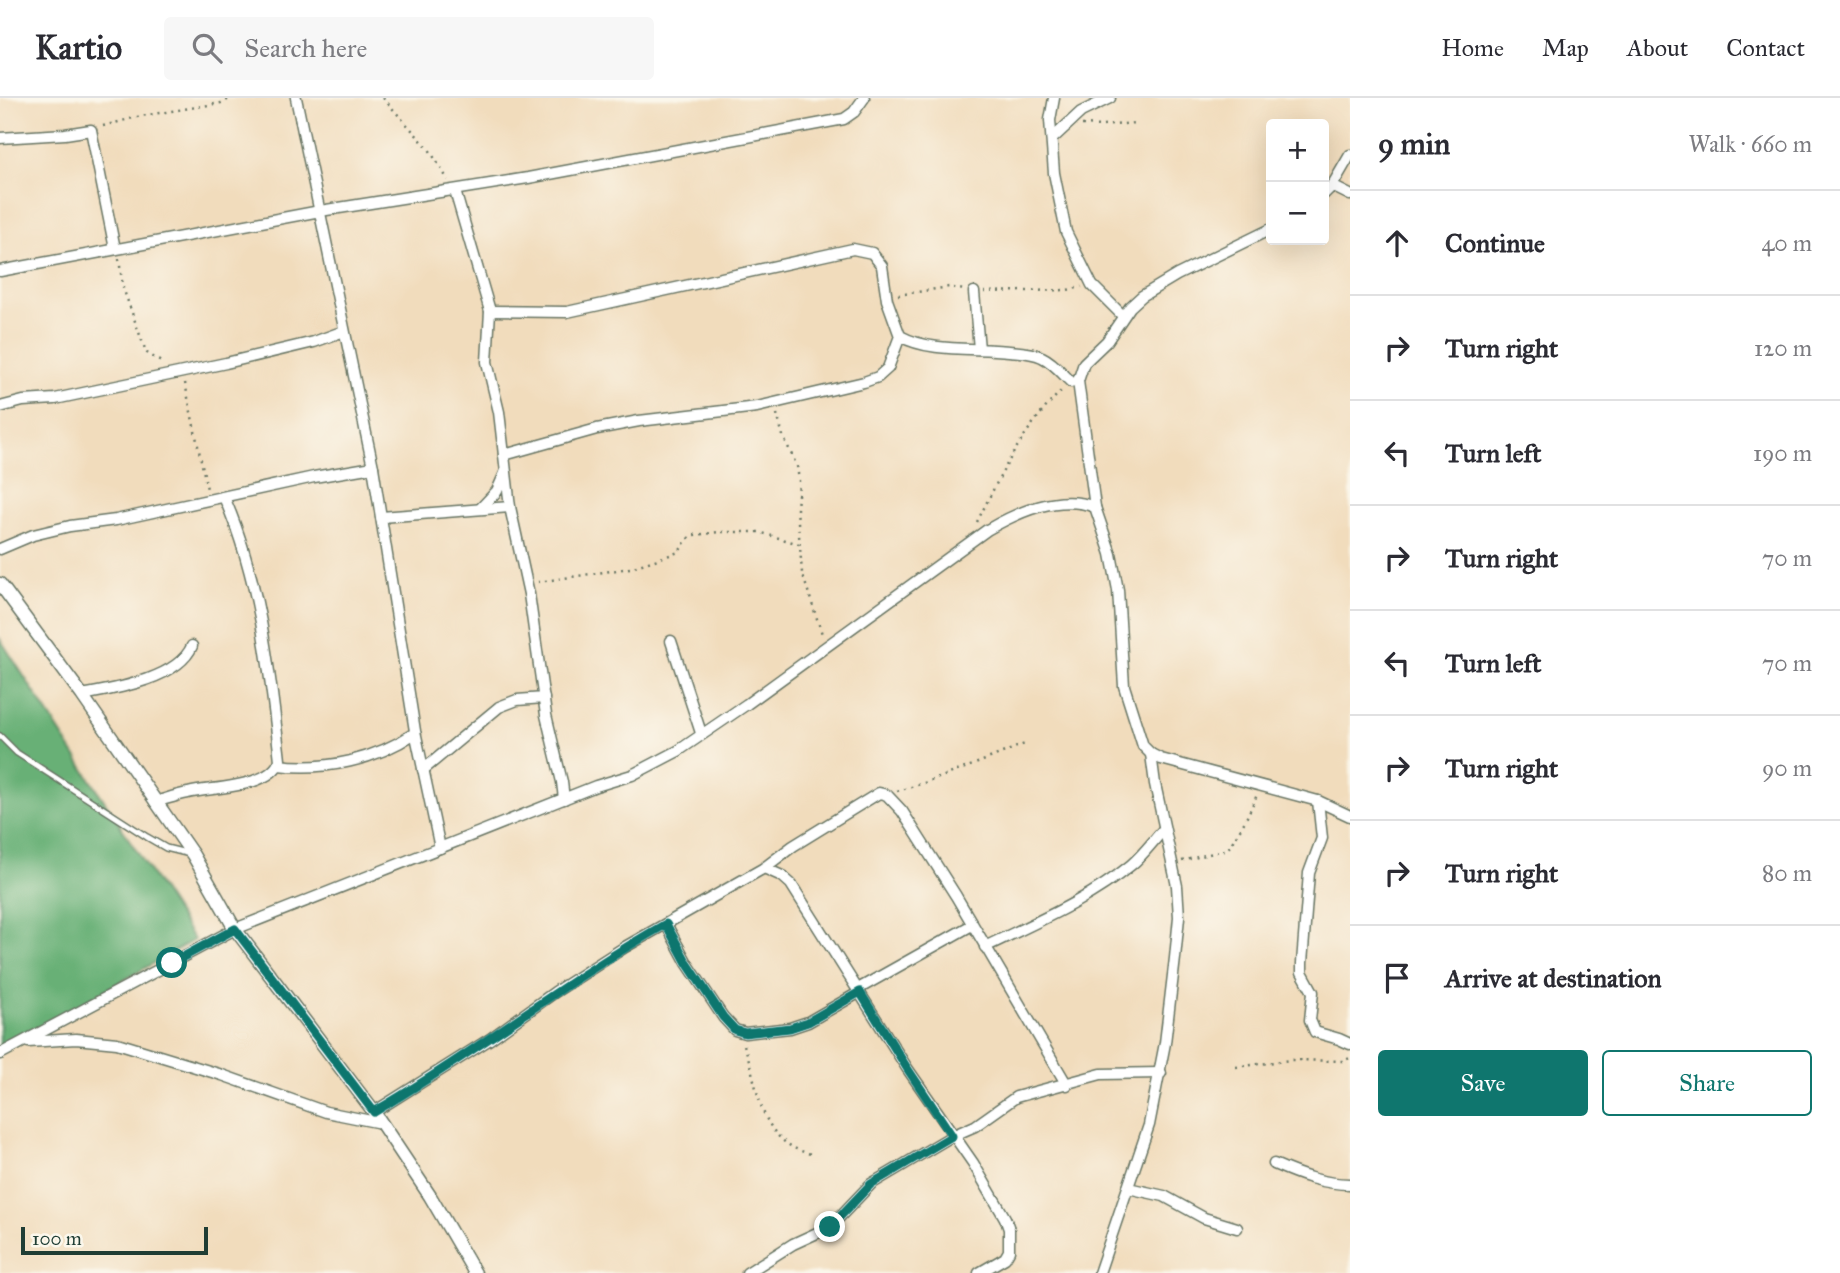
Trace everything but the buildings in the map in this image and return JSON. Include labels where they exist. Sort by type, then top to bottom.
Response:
[{"type":"street","points":[[296,98],[373,467],[415,733],[440,848]]},
{"type":"street","points":[[0,271],[320,211],[454,191],[844,119],[854,112],[864,98]]},
{"type":"street","points":[[1054,98],[1050,120],[1054,173],[1066,232],[1092,285],[1123,316]]},
{"type":"street","points":[[1052,139],[1065,124],[1081,112],[1110,98]]},
{"type":"street","points":[[0,138],[91,130],[117,248]]},
{"type":"street","points":[[1329,188],[1350,155]]},
{"type":"street","points":[[1329,190],[1350,195]]},
{"type":"street","points":[[454,191],[490,311],[487,362],[499,412],[510,507],[527,584],[544,698],[564,799]]},
{"type":"street","points":[[1099,1273],[1149,1125],[1161,1073],[1179,917],[1177,886],[1151,754],[1140,738],[1124,686],[1118,590],[1111,554],[1095,507],[1078,381],[1084,363],[1107,341],[1130,307],[1152,289],[1266,232]]},
{"type":"street","points":[[490,311],[567,312],[853,249],[872,253],[882,266],[886,291],[900,336],[888,368],[878,377],[774,402],[597,429],[503,455]]},
{"type":"street","points":[[974,292],[979,349]]},
{"type":"street","points":[[0,407],[23,401],[55,399],[182,372],[314,342],[344,331]]},
{"type":"street","points":[[900,336],[913,343],[1041,356],[1071,382]]},
{"type":"street","points":[[0,549],[33,535],[70,526],[116,520],[314,477],[373,467]]},
{"type":"street","points":[[481,508],[497,491],[506,472]]},
{"type":"street","points":[[224,497],[234,520],[261,620],[278,745],[278,765]]},
{"type":"street","points":[[0,1054],[235,929],[656,764],[747,704],[971,541],[1008,518],[1067,501],[1095,507]]},
{"type":"street","points":[[381,517],[510,507]]},
{"type":"street","points":[[0,584],[82,695],[193,855],[235,929],[377,1118],[429,1196],[475,1273]]},
{"type":"street","points":[[671,641],[701,733]]},
{"type":"street","points":[[82,695],[157,676],[183,662],[192,646]]},
{"type":"street","points":[[423,770],[499,707],[517,700],[544,698]]},
{"type":"street","points":[[155,802],[186,793],[248,782],[263,776],[278,765],[314,767],[372,756],[415,733]]},
{"type":"street","points":[[1151,754],[1318,801],[1350,816]]},
{"type":"street","points":[[22,1042],[76,1039],[117,1043],[222,1075],[326,1112],[377,1118],[578,977],[764,868],[793,846],[879,793],[894,801],[902,811],[1067,1084]]},
{"type":"street","points":[[1318,801],[1322,838],[1309,873],[1302,972],[1313,992],[1311,1027],[1315,1032],[1350,1044]]},
{"type":"street","points":[[985,947],[1052,916],[1094,892],[1133,863],[1164,829]]},
{"type":"street","points":[[764,868],[782,876],[791,884],[907,1068],[973,1163],[1005,1218],[1009,1229],[1009,1251],[1005,1258],[979,1273]]},
{"type":"street","points":[[666,924],[687,963],[723,1017],[735,1030],[745,1033],[790,1028],[808,1022],[972,925]]},
{"type":"street","points":[[747,1273],[793,1244],[830,1227],[871,1184],[952,1136],[975,1126],[1016,1097],[1101,1074],[1161,1073]]},
{"type":"street","points":[[1274,1164],[1304,1177],[1350,1184]]},
{"type":"street","points":[[1128,1188],[1164,1196],[1204,1218],[1237,1227]]},
{"type":"lane","points":[[0,736],[17,753],[147,837],[166,848],[193,855]]},
{"type":"path","points":[[91,130],[141,116],[221,103],[232,98]]},
{"type":"path","points":[[383,98],[429,149],[454,191]]},
{"type":"path","points":[[1065,124],[1135,124]]},
{"type":"path","points":[[117,248],[123,288],[147,353],[169,368],[182,372],[191,404],[209,500]]},
{"type":"path","points":[[886,291],[894,295],[905,295],[949,288],[974,292],[1067,290],[1092,285]]},
{"type":"path","points":[[971,541],[1005,464],[1040,413],[1071,382]]},
{"type":"path","points":[[774,402],[783,436],[797,466],[802,573],[825,647]]},
{"type":"path","points":[[527,584],[631,568],[679,552],[687,539],[694,535],[759,532],[799,544]]},
{"type":"path","points":[[884,795],[944,778],[982,759],[1027,743]]},
{"type":"path","points":[[1171,863],[1228,849],[1261,786]]},
{"type":"path","points":[[735,1030],[747,1054],[764,1116],[772,1131],[793,1146],[811,1154]]},
{"type":"path","points":[[1236,1067],[1270,1061],[1335,1061],[1350,1058]]},
{"type":"green space","points":[[0,639],[194,940],[0,1051]]},
{"type":"route","points":[[172,963],[235,929],[374,1112],[490,1039],[555,992],[666,924],[687,963],[723,1017],[735,1030],[745,1033],[790,1028],[808,1022],[860,992],[952,1136],[871,1184],[830,1227]]}]
